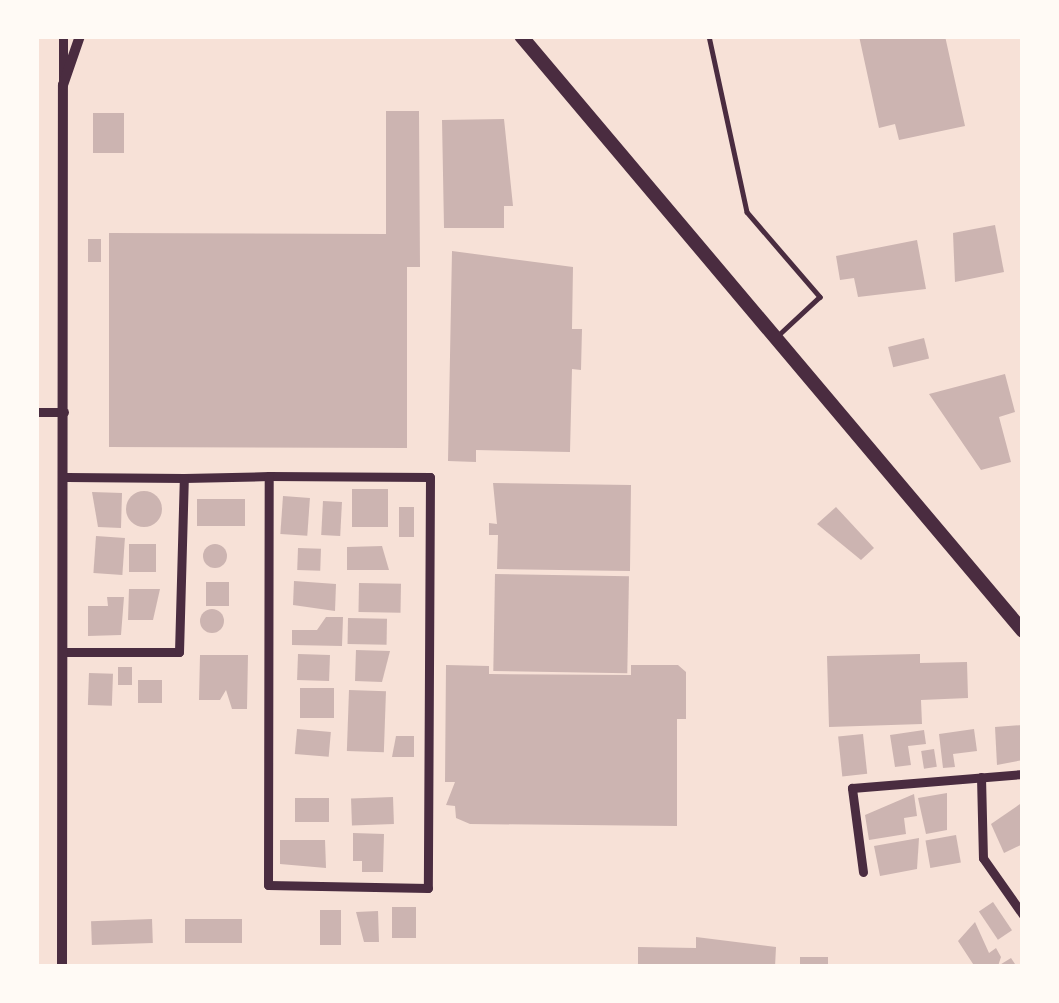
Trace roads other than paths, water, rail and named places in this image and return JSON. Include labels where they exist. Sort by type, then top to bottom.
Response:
[{"type":"main road","points":[[521,36],[1023,631]]},
{"type":"street","points":[[62,967],[68,477],[63,36]]},
{"type":"street","points":[[63,85],[80,36]]},
{"type":"street","points":[[36,412],[64,412]]},
{"type":"street","points":[[68,477],[184,478],[269,476],[430,477],[428,887],[268,886],[269,476]]},
{"type":"street","points":[[65,652],[179,652],[184,478]]},
{"type":"street","points":[[863,872],[852,788],[1023,774]]},
{"type":"street","points":[[981,777],[983,857],[1023,915]]},
{"type":"lane","points":[[710,36],[747,212],[820,297],[773,339]]}]
